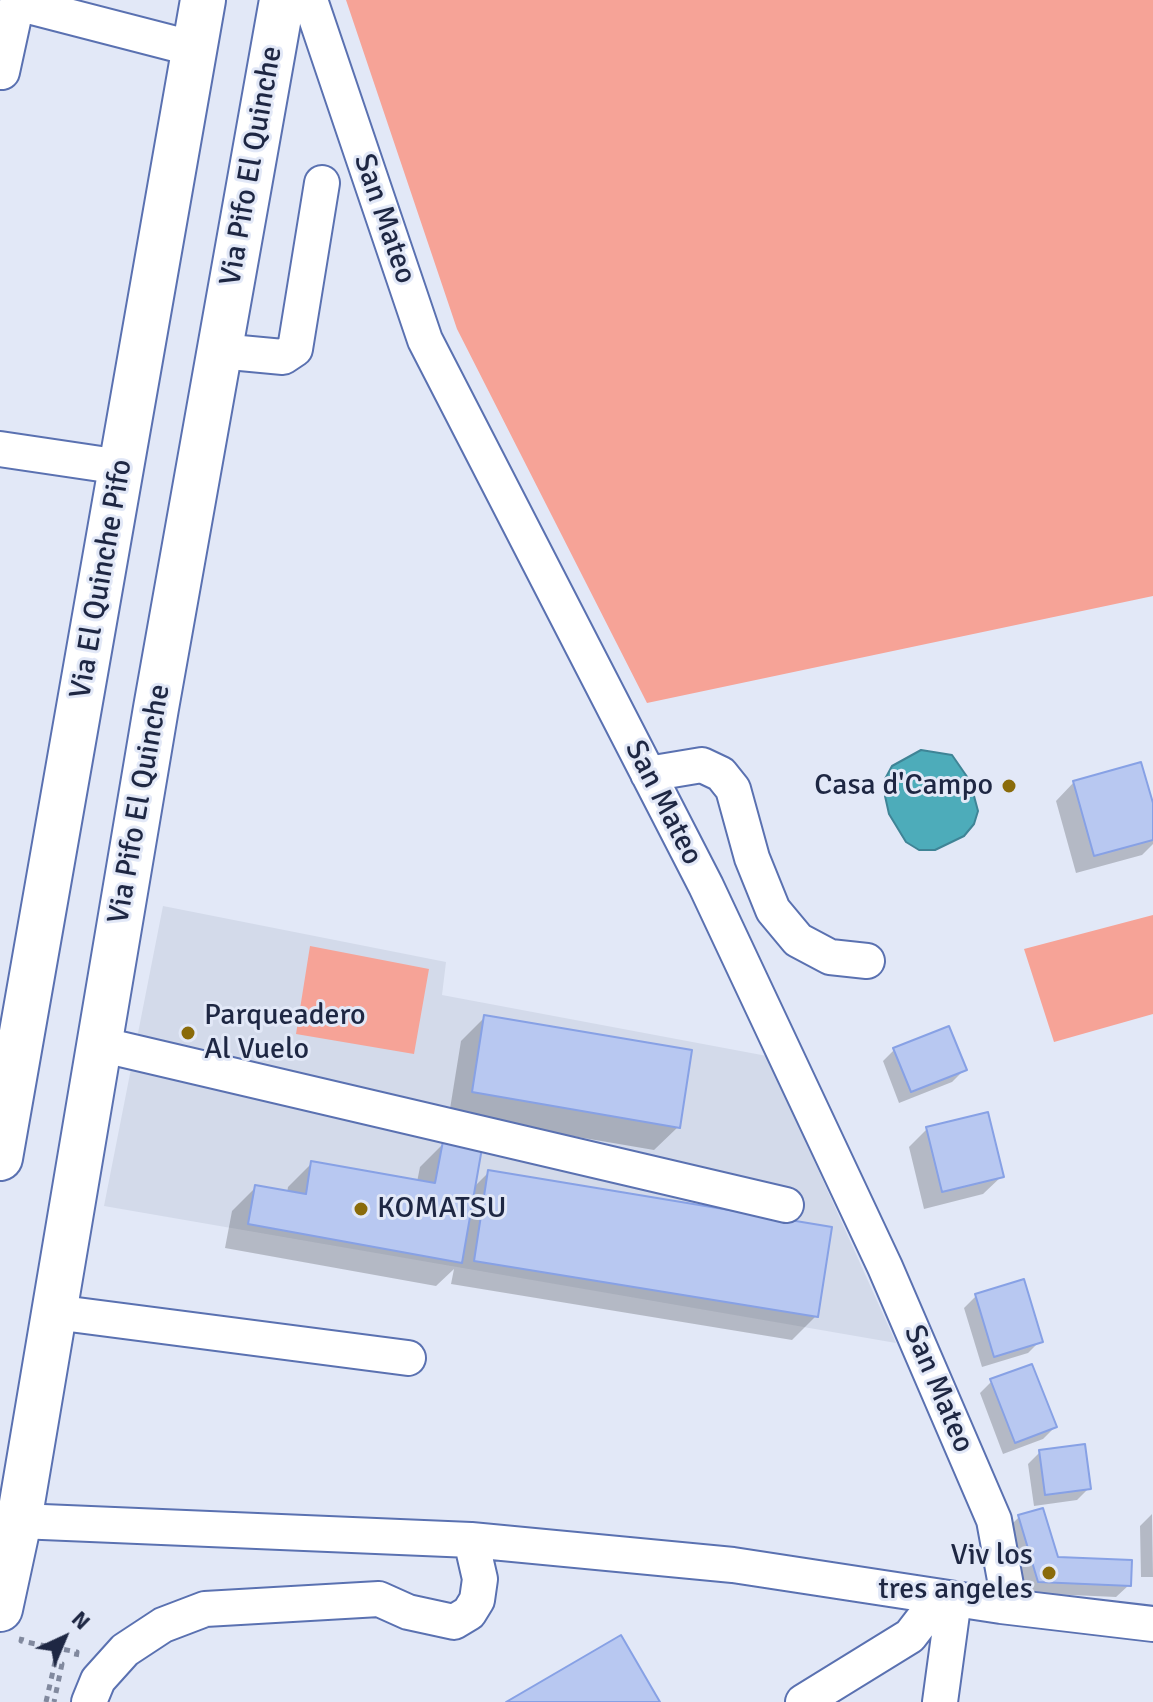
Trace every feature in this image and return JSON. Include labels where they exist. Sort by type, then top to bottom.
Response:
[{"type":"highway","name":"Via El Quinche Pifo","points":[[0,1158],[203,0]]},
{"type":"highway","name":"Via Pifo El Quinche","points":[[11,1625],[19,1521],[99,1044],[282,0]]},
{"type":"street","name":"San Mateo","points":[[310,0],[425,340],[706,886],[885,1267],[994,1520],[1006,1606]]},
{"type":"street","points":[[2,72],[17,3],[195,49]]},
{"type":"street","points":[[219,351],[283,357],[295,349],[303,319],[322,183]]},
{"type":"street","points":[[0,449],[121,467]]},
{"type":"street","points":[[648,774],[702,765],[721,774],[733,789],[752,858],[773,910],[798,940],[830,957],[867,961]]},
{"type":"street","points":[[99,1044],[786,1205]]},
{"type":"street","points":[[54,1312],[408,1358]]},
{"type":"street","points":[[19,1521],[471,1540],[733,1565],[947,1598],[1153,1624]]},
{"type":"street","points":[[89,1702],[98,1680],[125,1650],[163,1625],[205,1609],[379,1599],[408,1612],[454,1622],[469,1613],[477,1600],[480,1579],[471,1540]]},
{"type":"street","points":[[803,1702],[910,1636],[947,1598]]},
{"type":"street","points":[[940,1702],[947,1598]]},
{"type":"path","points":[[11,1625],[77,1652],[75,1665]]},
{"type":"path","points":[[46,1702],[55,1662],[62,1664],[54,1702]]},
{"type":"shaded area","points":[[346,0],[1153,0],[1153,596],[647,703],[457,329]]},
{"type":"shaded area","name":"KOMATSU","points":[[163,906],[446,962],[442,995],[767,1056],[896,1343],[104,1206]]},
{"type":"shaded area","points":[[1153,915],[1153,1014],[1054,1042],[1024,949]]},
{"type":"shaded area","points":[[310,946],[429,969],[414,1054],[296,1034]]},
{"type":"water","points":[[921,750],[952,755],[970,781],[978,811],[974,824],[964,836],[935,850],[919,850],[906,842],[889,814],[885,796],[885,779],[892,766]]},
{"type":"building","points":[[1141,762],[1153,803],[1153,840],[1094,856],[1073,781]]},
{"type":"building","points":[[484,1015],[692,1050],[680,1128],[472,1092]]},
{"type":"building","points":[[949,1026],[967,1070],[911,1092],[893,1048]]},
{"type":"building","points":[[988,1112],[1004,1177],[942,1192],[926,1127]]},
{"type":"building","name":"KOMATSU","points":[[443,1141],[482,1148],[462,1263],[248,1224],[255,1185],[306,1194],[311,1161],[435,1183]]},
{"type":"building","points":[[488,1170],[832,1227],[818,1317],[474,1261]]},
{"type":"building","points":[[1024,1279],[1043,1342],[994,1357],[975,1294]]},
{"type":"building","points":[[1032,1364],[1057,1427],[1015,1443],[990,1379]]},
{"type":"building","points":[[1085,1444],[1091,1489],[1045,1495],[1039,1450]]},
{"type":"building","points":[[1043,1508],[1058,1557],[1132,1560],[1131,1586],[1038,1582],[1018,1515]]},
{"type":"building","points":[[621,1635],[660,1702],[506,1702]]},
{"type":"place","name":"Casa d'Campo","points":[[1009,786]]},
{"type":"place","name":"Parqueadero Al Vuelo","points":[[188,1033]]},
{"type":"place","name":"KOMATSU","points":[[361,1209]]},
{"type":"place","name":"Viv los tres angeles","points":[[1049,1573]]}]
